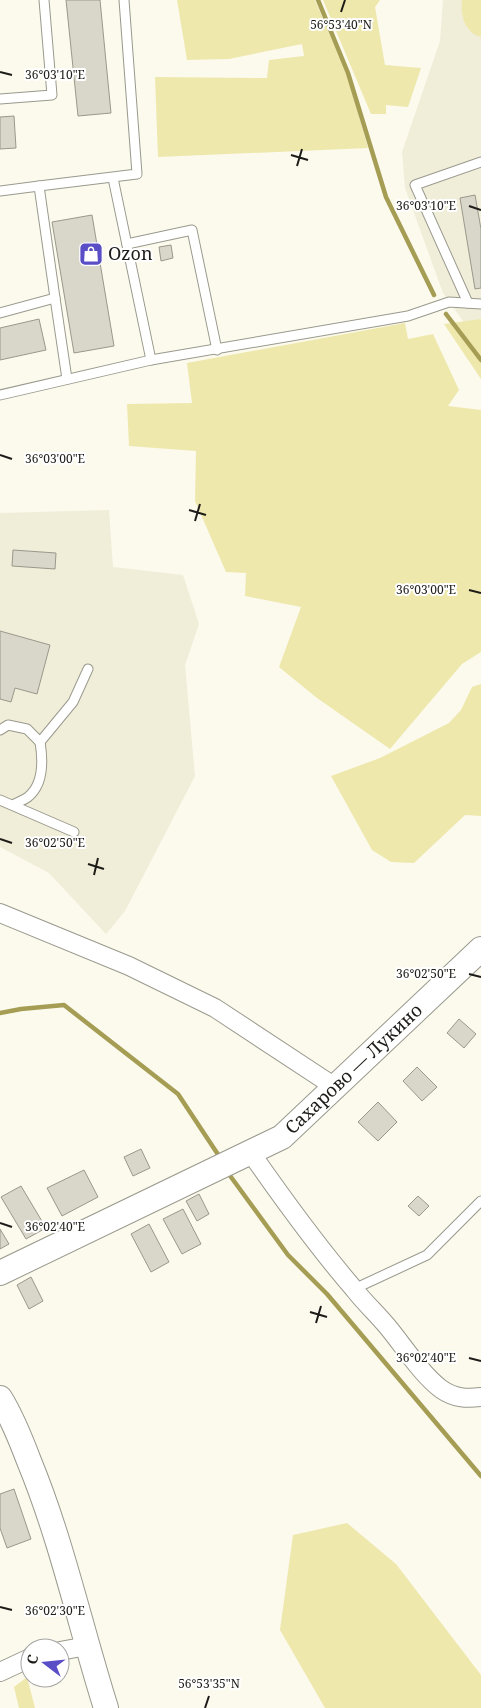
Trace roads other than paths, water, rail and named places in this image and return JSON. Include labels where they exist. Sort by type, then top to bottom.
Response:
[{"type":"street","points":[[0,912],[128,966],[215,1008],[335,1087]]},
{"type":"street","name":"Сахарово — Лукино","points":[[0,1272],[282,1137],[481,949]]},
{"type":"street","points":[[251,1153],[291,1210],[354,1289],[425,1373],[441,1388],[454,1396],[466,1399],[481,1397]]},
{"type":"street","points":[[0,1398],[26,1452],[45,1499],[61,1547],[87,1646],[106,1708]]},
{"type":"street","points":[[70,1649],[87,1646]]},
{"type":"street","points":[[0,1672],[20,1663]]},
{"type":"lane","points":[[0,100],[52,95],[44,0]]},
{"type":"lane","points":[[0,191],[137,174],[124,0]]},
{"type":"lane","points":[[468,303],[416,186],[481,162]]},
{"type":"lane","points":[[113,178],[151,360]]},
{"type":"lane","points":[[39,186],[67,379]]},
{"type":"lane","points":[[127,244],[192,230],[217,350]]},
{"type":"lane","points":[[0,312],[55,298]]},
{"type":"lane","points":[[0,395],[151,360],[408,316],[448,302],[481,304]]},
{"type":"lane","points":[[40,742],[73,702],[88,669]]},
{"type":"lane","points":[[0,730],[8,725],[27,729],[40,742],[43,760],[38,781],[28,797],[14,804]]},
{"type":"lane","points":[[0,800],[14,804],[74,832]]},
{"type":"lane","points":[[354,1289],[427,1255],[481,1201]]},
{"type":"waterway","points":[[318,0],[348,73],[386,197],[434,295]]},
{"type":"waterway","points":[[446,314],[481,360]]},
{"type":"waterway","points":[[0,1013],[64,1005],[178,1094],[219,1156]]},
{"type":"waterway","points":[[231,1177],[288,1255],[327,1294],[481,1476]]},
{"type":"place","name":"Ozon","points":[[91,254]]}]
